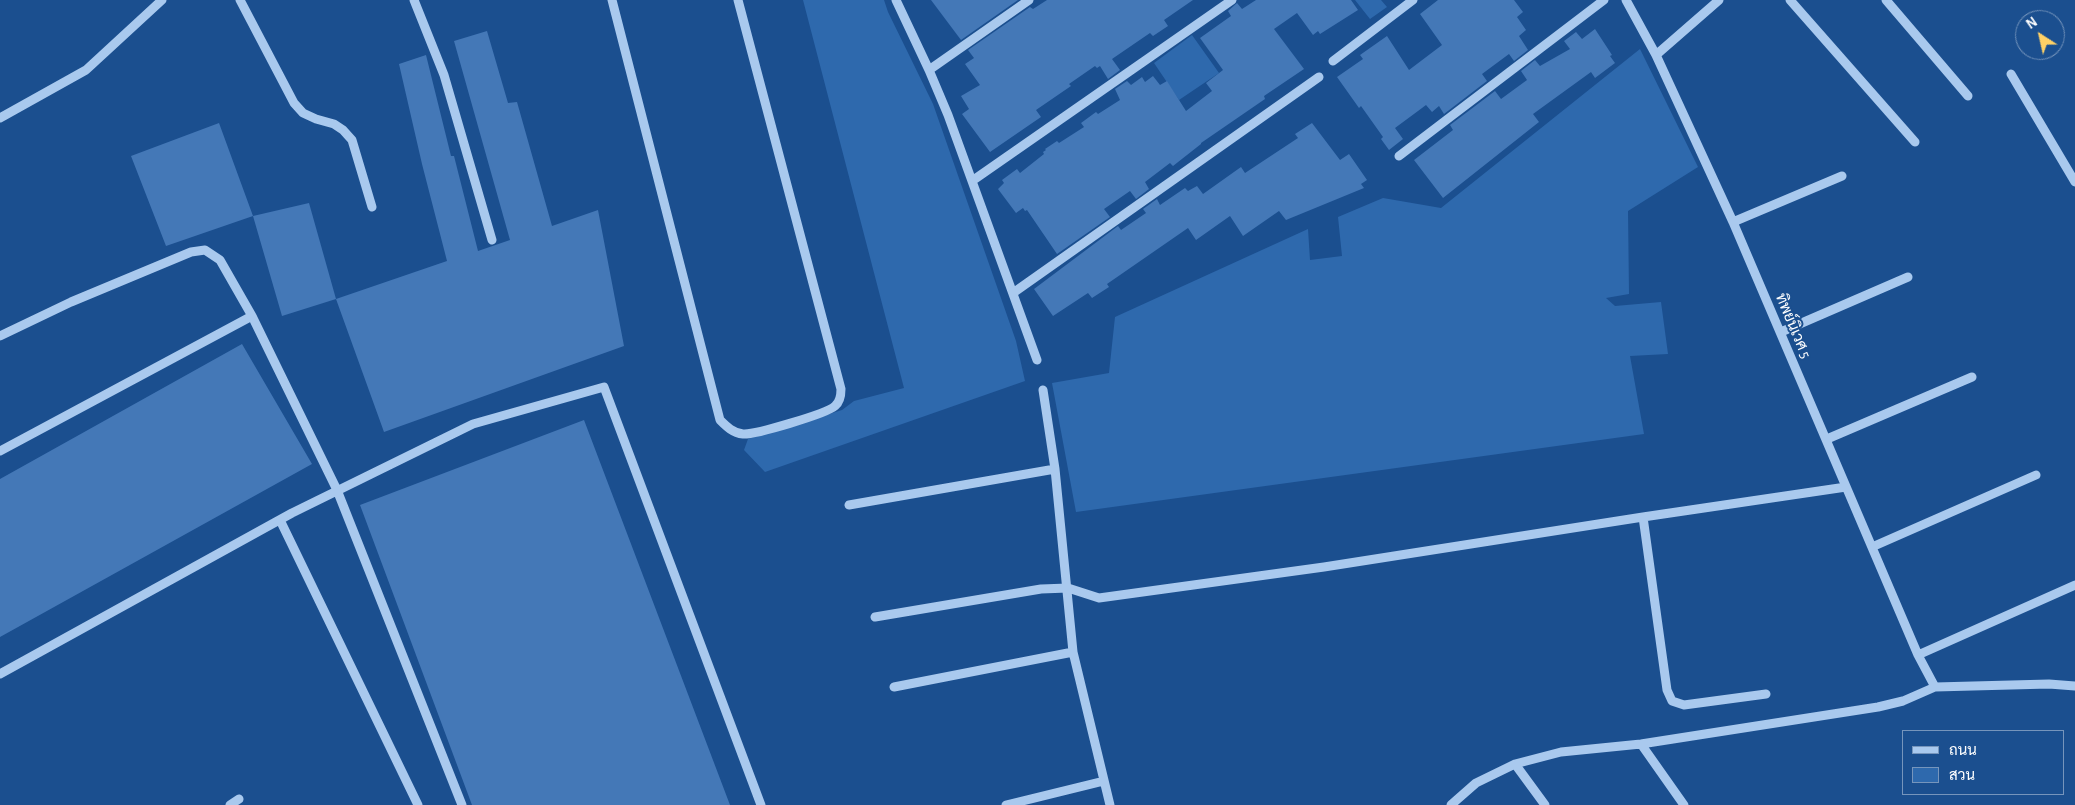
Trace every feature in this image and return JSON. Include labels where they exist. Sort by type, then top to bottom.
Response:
[{"type":"street","points":[[0,118],[86,70],[162,0]]},
{"type":"street","points":[[240,0],[294,103],[303,113],[334,124],[352,140],[372,207]]},
{"type":"street","points":[[414,0],[444,75],[492,240]]},
{"type":"street","points":[[612,0],[720,420],[732,431],[744,434],[816,416],[835,406],[841,397],[841,389],[738,0]]},
{"type":"street","points":[[896,0],[929,70],[972,181],[1037,360]]},
{"type":"street","points":[[929,70],[1029,0]]},
{"type":"street","points":[[972,181],[1232,0]]},
{"type":"street","points":[[1333,61],[1413,0]]},
{"type":"street","points":[[1399,156],[1604,0]]},
{"type":"street","name":"ทิพย์นิเวศ 5","points":[[1626,0],[1656,55],[1733,222],[1918,655],[1935,687]]},
{"type":"street","points":[[1656,55],[1718,0]]},
{"type":"street","points":[[1790,0],[1915,142]]},
{"type":"street","points":[[1886,0],[1968,96]]},
{"type":"street","points":[[2011,74],[2075,182]]},
{"type":"street","points":[[1013,293],[1319,77]]},
{"type":"street","points":[[1733,222],[1842,176]]},
{"type":"street","points":[[0,336],[71,302],[191,252],[205,250],[220,260],[252,316],[337,490],[462,805]]},
{"type":"street","points":[[1781,332],[1908,277]]},
{"type":"street","points":[[0,451],[252,316]]},
{"type":"street","points":[[1827,439],[1972,377]]},
{"type":"street","points":[[0,674],[280,520],[472,424],[604,388],[761,805]]},
{"type":"street","points":[[1043,390],[1054,469],[1074,652],[1110,805]]},
{"type":"street","points":[[848,504],[1054,469]]},
{"type":"street","points":[[1872,547],[2036,475]]},
{"type":"street","points":[[875,617],[1041,589],[1068,588],[1099,598],[1324,567],[1846,487]]},
{"type":"street","points":[[1643,517],[1667,690],[1672,701],[1684,705],[1766,694]]},
{"type":"street","points":[[280,520],[418,805]]},
{"type":"street","points":[[1918,655],[2075,585]]},
{"type":"street","points":[[894,687],[1074,652]]},
{"type":"street","points":[[1451,805],[1476,783],[1515,764],[1561,752],[1640,744],[1878,708],[1903,701],[1935,687],[2049,684],[2075,686]]},
{"type":"street","points":[[1640,744],[1684,805]]},
{"type":"street","points":[[1515,764],[1545,805]]},
{"type":"street","points":[[1006,805],[1104,781]]},
{"type":"street","points":[[230,805],[239,799]]},
{"type":"green space","points":[[803,0],[884,0],[933,104],[1016,341],[1025,381],[765,472],[744,450],[748,439],[842,410],[854,401],[904,388]]},
{"type":"green space","points":[[1355,0],[1381,0],[1387,7],[1370,19]]},
{"type":"green space","points":[[1192,35],[1219,73],[1179,100],[1154,63]]},
{"type":"green space","points":[[1640,49],[1698,167],[1628,211],[1629,294],[1606,298],[1615,306],[1661,302],[1668,354],[1630,356],[1644,434],[1076,512],[1052,383],[1109,373],[1115,317],[1308,229],[1310,260],[1342,256],[1338,217],[1383,198],[1441,208]]},
{"type":"building","points":[[931,0],[1018,0],[961,40]]},
{"type":"building","points":[[1047,0],[1193,0],[1164,20],[1168,26],[1153,36],[1150,33],[1112,59],[1120,70],[1108,79],[1100,66],[1097,68],[1095,66],[1069,84],[1071,86],[1036,110],[1041,117],[990,152],[962,114],[969,109],[961,96],[980,85],[965,64],[974,58],[968,50],[1030,7],[1033,9]]},
{"type":"building","points":[[1256,0],[1351,0],[1358,10],[1320,34],[1318,31],[1313,35],[1297,13],[1274,29],[1304,69],[1264,96],[1265,99],[1201,143],[1173,166],[1170,163],[1145,182],[1149,189],[1136,199],[1130,191],[1104,209],[1110,217],[1057,254],[1027,210],[1025,211],[1023,208],[1016,213],[998,189],[1004,183],[1002,180],[1017,169],[1020,173],[1044,154],[1045,149],[1057,141],[1059,143],[1084,127],[1081,123],[1096,112],[1098,114],[1120,100],[1115,89],[1127,81],[1131,85],[1142,77],[1145,82],[1153,76],[1160,85],[1167,81],[1186,111],[1212,91],[1206,83],[1223,70],[1200,38],[1231,16],[1228,11],[1237,3],[1242,9]]},
{"type":"building","points":[[1438,0],[1514,0],[1523,12],[1517,17],[1526,30],[1519,36],[1528,50],[1514,61],[1509,54],[1482,74],[1487,81],[1444,114],[1439,106],[1432,112],[1426,105],[1395,128],[1403,139],[1389,150],[1381,139],[1383,137],[1361,106],[1359,108],[1337,77],[1363,59],[1360,55],[1387,36],[1409,70],[1442,45],[1420,14]]},
{"type":"building","points":[[1595,29],[1615,63],[1595,78],[1591,72],[1533,114],[1539,122],[1443,198],[1414,160],[1453,130],[1450,125],[1495,91],[1501,99],[1527,80],[1521,71],[1535,60],[1540,66],[1570,49],[1564,41],[1576,32],[1582,39]]},
{"type":"building","points":[[487,31],[508,103],[517,102],[552,226],[598,210],[624,346],[384,432],[336,299],[447,261],[399,64],[426,55],[451,156],[454,156],[478,251],[510,240],[454,41]]},
{"type":"building","points":[[219,123],[253,216],[166,246],[131,156]]},
{"type":"building","points":[[1312,123],[1340,160],[1349,154],[1367,180],[1361,184],[1364,188],[1286,220],[1279,211],[1243,236],[1230,216],[1196,240],[1188,228],[1107,284],[1109,287],[1092,298],[1088,293],[1053,316],[1034,289],[1118,226],[1121,230],[1146,213],[1143,209],[1157,199],[1160,205],[1185,188],[1188,191],[1197,186],[1203,194],[1241,167],[1245,173],[1298,138],[1295,134]]},
{"type":"building","points":[[309,203],[336,299],[282,316],[253,216]]},
{"type":"building","points":[[242,344],[312,464],[0,637],[0,479]]},
{"type":"building","points":[[584,420],[730,805],[472,805],[360,505]]}]
